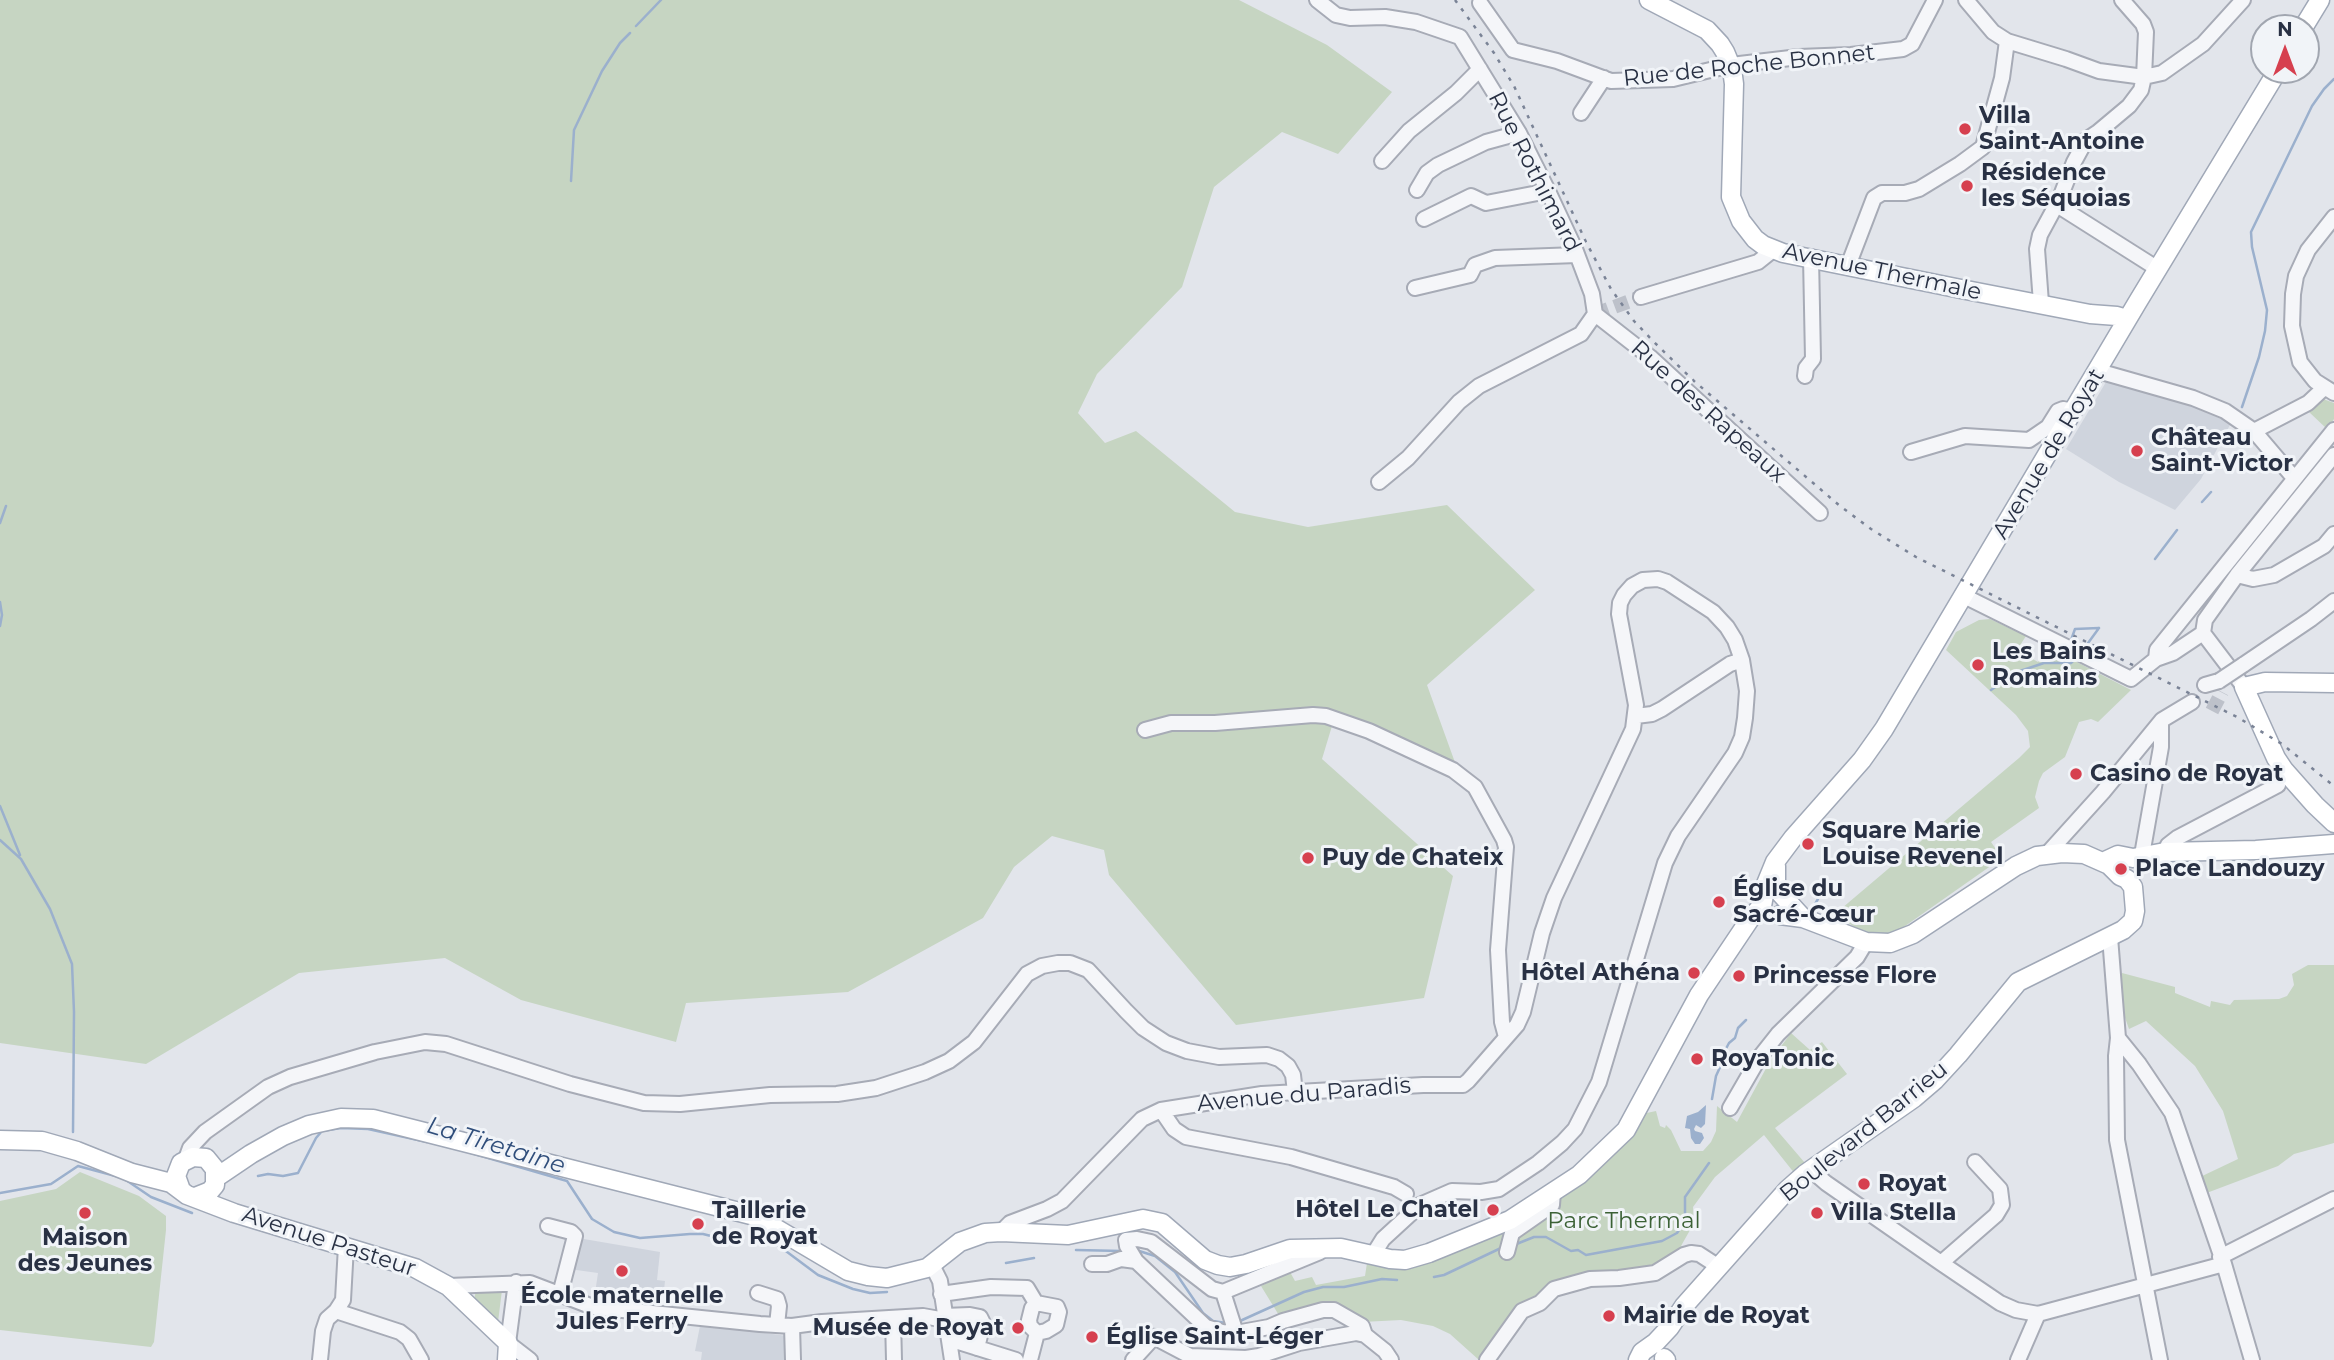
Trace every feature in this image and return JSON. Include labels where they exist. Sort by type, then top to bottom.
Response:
[{"type":"main road","name":"Avenue Thermale","points":[[1649,0],[1707,30],[1720,44],[1731,65],[1734,84],[1731,190],[1733,202],[1749,233],[1773,250],[2041,303],[2090,314],[2123,327]]},
{"type":"main road","name":"Avenue de Royat","points":[[1775,905],[1766,884],[1776,862],[1878,738],[2270,84]]},
{"type":"main road","points":[[2334,683],[2266,682],[2244,687],[2276,758],[2315,805],[2334,823]]},
{"type":"main road","points":[[2105,862],[2118,855],[2334,844]]},
{"type":"main road","points":[[212,1171],[309,1125],[341,1118],[373,1119],[755,1216],[848,1271],[868,1276],[887,1278],[919,1272],[961,1242],[985,1233],[1068,1235],[1143,1219],[1162,1223],[1205,1260],[1218,1265],[1246,1264],[1290,1250],[1330,1248],[1405,1260],[1429,1254],[1495,1227],[1579,1175],[1626,1130],[1699,995],[1752,916],[1775,905],[1866,942],[1890,943],[1908,936],[2016,866],[2047,853],[2084,854],[2105,862],[2120,876],[2137,856]]},
{"type":"main road","name":"Boulevard Barrieu","points":[[1652,1357],[1684,1307],[1787,1189],[1935,1080],[2018,982],[2110,937],[2133,921],[2133,887],[2127,879],[2120,876]]},
{"type":"main road","name":"Avenue Pasteur","points":[[0,1140],[42,1141],[77,1151],[132,1173],[171,1183],[222,1208],[415,1268],[448,1286],[508,1351]]},
{"type":"main road","points":[[152,1177],[192,1157],[212,1171]]},
{"type":"main road","points":[[182,1164],[176,1176],[188,1193],[210,1191],[212,1171]]},
{"type":"main road","name":"Avenue Pasteur","points":[[212,1171],[222,1208]]},
{"type":"street","name":"Rue Rothimard","points":[[1317,0],[1336,15],[1350,18],[1385,17],[1416,22],[1460,37],[1519,133],[1548,191],[1577,255],[1592,294],[1595,313]]},
{"type":"street","name":"Rue de Roche Bonnet","points":[[1480,3],[1513,50],[1557,61],[1611,81],[1673,79],[1731,65],[1903,49],[1912,44],[1935,0]]},
{"type":"street","points":[[1966,0],[1993,32],[2007,41],[2099,71],[2144,77],[2162,73],[2203,44],[2243,0]]},
{"type":"street","points":[[2041,303],[2037,249],[2040,234],[2057,205],[2086,139],[2129,106],[2141,90],[2146,32],[2143,24],[2122,0]]},
{"type":"street","points":[[1848,266],[1874,198],[1882,192],[1905,193],[1919,189],[1983,147],[2002,78],[2007,41]]},
{"type":"street","points":[[1382,161],[1409,131],[1456,93],[1480,69]]},
{"type":"street","points":[[1581,113],[1604,78]]},
{"type":"street","points":[[1417,190],[1427,173],[1438,165],[1486,142],[1519,133]]},
{"type":"street","points":[[1424,219],[1471,196],[1486,203],[1548,191]]},
{"type":"street","points":[[2057,205],[2158,269]]},
{"type":"street","points":[[2254,431],[2329,391],[2315,381],[2300,362],[2292,326],[2296,276],[2308,250],[2334,217]]},
{"type":"street","points":[[1641,297],[1758,262],[1773,250]]},
{"type":"street","points":[[1415,288],[1470,275],[1475,265],[1495,258],[1577,255]]},
{"type":"street","points":[[1805,376],[1806,368],[1813,359],[1811,257]]},
{"type":"street","points":[[1380,482],[1408,458],[1472,391],[1581,334],[1595,313]]},
{"type":"street","name":"Rue des Rapeaux","points":[[1595,313],[1650,356],[1820,513]]},
{"type":"street","points":[[2098,370],[2193,398],[2225,411],[2254,431],[2294,478]]},
{"type":"street","points":[[1911,452],[1965,436],[2029,440],[2048,427],[2058,411],[2074,411]]},
{"type":"street","points":[[2156,659],[2157,650],[2334,430]]},
{"type":"street","points":[[2244,687],[2203,633],[2205,620],[2237,575],[2334,455]]},
{"type":"street","points":[[2237,575],[2253,579],[2274,575],[2324,546],[2334,534]]},
{"type":"street","points":[[1373,1255],[1391,1230],[1420,1205],[1452,1191],[1481,1192],[1499,1189],[1538,1163],[1575,1129],[1599,1082],[1665,863],[1678,836],[1735,753],[1742,737],[1747,691],[1742,660],[1727,627],[1713,612],[1658,579],[1643,580],[1624,594],[1619,614],[1636,716],[1652,714],[1662,709],[1730,664],[1742,660]]},
{"type":"street","points":[[1962,600],[1976,611],[1989,609],[2131,679],[2156,659],[2173,653],[2203,633]]},
{"type":"street","points":[[2212,683],[2244,665],[2334,601]]},
{"type":"street","points":[[2047,853],[2161,723],[2192,702]]},
{"type":"street","points":[[1145,730],[1171,723],[1200,724],[1326,716],[1341,719],[1441,765],[1475,787],[1506,847],[1498,950],[1502,1022],[1506,1037]]},
{"type":"street","name":"Avenue du Paradis","points":[[1000,1232],[1010,1223],[1062,1201],[1142,1119],[1161,1110],[1262,1094],[1463,1085],[1517,1025],[1523,1012],[1553,898],[1633,729],[1636,716]]},
{"type":"street","points":[[2137,856],[2161,747],[2161,723]]},
{"type":"street","points":[[2165,852],[2177,838],[2278,785]]},
{"type":"street","points":[[2110,937],[2118,1038],[2118,1140],[2160,1360]]},
{"type":"street","points":[[1731,1108],[1759,1058],[1778,1034],[1857,957],[1866,942]]},
{"type":"street","points":[[182,1164],[190,1148],[205,1132],[268,1087],[290,1077],[376,1052],[425,1042],[446,1044],[570,1084],[644,1103],[681,1104],[770,1095],[837,1094],[876,1088],[949,1061],[974,1042],[1027,974],[1042,966],[1058,963],[1070,963],[1088,970],[1135,1020],[1166,1044],[1187,1051],[1219,1056],[1267,1055],[1279,1059],[1288,1066],[1293,1075],[1295,1092]]},
{"type":"street","points":[[2118,1038],[2172,1112],[2222,1260],[2252,1360]]},
{"type":"street","points":[[1161,1110],[1174,1129],[1186,1137],[1291,1157],[1394,1187],[1406,1194]]},
{"type":"street","points":[[205,1132],[212,1171]]},
{"type":"street","points":[[1941,1263],[1996,1215],[2002,1205],[2000,1189],[1975,1162]]},
{"type":"street","points":[[1811,1170],[2000,1303],[2016,1310],[2038,1314],[2144,1286],[2222,1260],[2334,1199]]},
{"type":"street","points":[[1507,1252],[1512,1233],[1552,1205],[1553,1192]]},
{"type":"street","points":[[548,1226],[571,1232],[575,1236],[560,1294]]},
{"type":"street","points":[[1180,1237],[1166,1238],[1139,1231],[1129,1235],[1130,1251],[1206,1327],[1269,1327],[1328,1309],[1362,1326],[1365,1335]]},
{"type":"street","points":[[1092,1264],[1107,1264],[1121,1259],[1130,1251],[1137,1238],[1151,1242],[1212,1289],[1223,1292],[1330,1248]]},
{"type":"street","points":[[320,1360],[327,1319],[343,1300],[346,1246]]},
{"type":"street","points":[[1487,1360],[1522,1311],[1540,1303],[1554,1289],[1590,1279],[1654,1273],[1691,1252],[1719,1267]]},
{"type":"street","points":[[932,1265],[940,1281],[952,1360]]},
{"type":"street","points":[[508,1351],[516,1282]]},
{"type":"street","points":[[448,1286],[530,1283],[593,1307],[792,1326],[822,1322],[970,1315],[980,1317],[983,1323],[977,1348]]},
{"type":"street","points":[[941,1294],[991,1287],[1027,1288],[1036,1303],[1056,1307],[1059,1312],[1056,1325],[1052,1329],[1037,1333]]},
{"type":"street","points":[[969,1290],[970,1315]]},
{"type":"street","points":[[1223,1292],[1234,1325]]},
{"type":"street","points":[[758,1293],[777,1299],[777,1325]]},
{"type":"street","points":[[1036,1303],[1029,1320],[1030,1326],[1037,1333]]},
{"type":"street","points":[[336,1311],[400,1332],[409,1339],[421,1360]]},
{"type":"street","points":[[2018,1360],[2038,1314]]},
{"type":"street","points":[[893,1319],[894,1360]]},
{"type":"street","points":[[792,1326],[793,1360]]},
{"type":"street","points":[[1030,1360],[1037,1333]]},
{"type":"street","points":[[1133,1360],[1154,1337],[1191,1356],[1221,1357],[1259,1356],[1299,1343],[1356,1333],[1365,1335],[1385,1351],[1391,1360]]},
{"type":"street","points":[[948,1339],[1016,1360]]},
{"type":"street","name":"Avenue Pasteur","points":[[508,1351],[530,1360]]},
{"type":"shaded area","points":[[2106,382],[2191,406],[2231,423],[2201,479],[2175,510],[2119,482],[2066,449]]},
{"type":"shaded area","name":"École maternelle Jules Ferry","points":[[578,1238],[660,1252],[657,1280],[665,1281],[663,1299],[655,1299],[654,1307],[594,1300],[598,1273],[569,1269]]},
{"type":"shaded area","points":[[710,1323],[717,1324],[717,1327],[765,1331],[787,1336],[786,1360],[701,1360],[702,1352],[695,1351],[700,1326],[709,1327]]},
{"type":"green space","points":[[0,0],[1239,0],[1327,45],[1392,92],[1338,154],[1282,132],[1214,187],[1182,287],[1097,374],[1078,413],[1105,443],[1136,431],[1235,512],[1308,527],[1447,505],[1535,590],[1427,685],[1457,768],[1335,716],[1322,759],[1453,876],[1424,998],[1236,1025],[1109,875],[1104,850],[1052,836],[1014,867],[983,918],[848,992],[686,1003],[676,1042],[521,1000],[445,958],[299,973],[146,1064],[0,1043]]},
{"type":"green space","points":[[2323,399],[2334,403],[2334,419],[2327,429],[2309,412]]},
{"type":"green space","points":[[1990,619],[2026,636],[2017,650],[2038,662],[2041,657],[2047,660],[2051,657],[2062,662],[2069,658],[2131,690],[2098,722],[2091,719],[2079,722],[2065,757],[2043,773],[2039,781],[2035,797],[2039,808],[1991,842],[2002,858],[1898,931],[1887,937],[1868,936],[1835,914],[2030,747],[2028,731],[2016,715],[1946,650],[1956,632],[1979,620]]},
{"type":"green space","points":[[2308,965],[2334,965],[2334,1143],[2294,1154],[2278,1166],[2204,1194],[2198,1178],[2238,1159],[2223,1111],[2195,1066],[2146,1021],[2129,1029],[2122,1009],[2122,973],[2175,987],[2175,993],[2210,1007],[2211,1001],[2230,1005],[2234,1000],[2279,999],[2287,996],[2294,985],[2292,974]]},
{"type":"green space","name":"Parc Thermal","points":[[1791,1033],[1810,1050],[1822,1042],[1847,1074],[1775,1128],[1811,1170],[1799,1179],[1764,1135],[1715,1177],[1693,1207],[1694,1223],[1681,1246],[1723,1263],[1689,1256],[1652,1278],[1591,1283],[1557,1294],[1523,1313],[1488,1360],[1479,1360],[1450,1334],[1433,1326],[1401,1320],[1362,1322],[1339,1309],[1280,1317],[1261,1286],[1290,1272],[1295,1281],[1312,1277],[1316,1285],[1365,1276],[1367,1263],[1507,1229],[1642,1114],[1656,1111],[1660,1126],[1665,1128],[1666,1125],[1671,1130],[1681,1151],[1703,1151],[1716,1131],[1717,1106],[1737,1122],[1770,1061]]},
{"type":"green space","points":[[80,1172],[139,1196],[166,1216],[154,1342],[151,1347],[0,1330],[0,1201],[56,1189]]},
{"type":"green space","points":[[476,1290],[502,1290],[498,1322],[474,1300]]},
{"type":"water","points":[[1706,1105],[1705,1124],[1701,1128],[1696,1125],[1694,1129],[1702,1133],[1704,1138],[1700,1144],[1695,1144],[1690,1129],[1685,1128],[1687,1116]]},
{"type":"waterway","points":[[636,26],[661,0]]},
{"type":"waterway","points":[[571,181],[574,130],[602,71],[620,43],[630,33]]},
{"type":"waterway","points":[[2242,407],[2259,357],[2267,310],[2251,232],[2312,106],[2334,79]]},
{"type":"waterway","points":[[2202,502],[2211,492]]},
{"type":"waterway","points":[[0,523],[6,506]]},
{"type":"waterway","points":[[2155,559],[2177,530]]},
{"type":"waterway","points":[[0,602],[0,626]]},
{"type":"waterway","points":[[2070,643],[2075,629],[2099,628]]},
{"type":"waterway","points":[[2083,650],[2099,628]]},
{"type":"waterway","points":[[1991,690],[2017,672],[2044,663],[2071,663],[2076,658]]},
{"type":"waterway","points":[[0,806],[20,855]]},
{"type":"waterway","points":[[0,840],[21,859],[50,909],[72,964],[73,1132]]},
{"type":"waterway","name":"La Tiretaine","points":[[1815,904],[1818,899],[1816,895]]},
{"type":"waterway","name":"La Tiretaine","points":[[1712,1099],[1720,1060],[1729,1043],[1735,1038],[1738,1028],[1746,1020]]},
{"type":"waterway","name":"La Tiretaine","points":[[258,1176],[298,1173],[322,1131],[341,1128],[368,1129],[427,1142]]},
{"type":"waterway","name":"La Tiretaine","points":[[471,1153],[567,1181],[592,1219],[614,1232],[640,1238],[703,1234],[727,1240]]},
{"type":"waterway","name":"La Tiretaine","points":[[1514,1245],[1534,1237],[1546,1237],[1571,1251],[1578,1250],[1586,1255],[1662,1241],[1677,1233],[1685,1221],[1685,1197],[1709,1163]]},
{"type":"waterway","name":"La Tiretaine","points":[[0,1193],[51,1184],[78,1166],[123,1178],[151,1197],[192,1213]]},
{"type":"waterway","name":"La Tiretaine","points":[[771,1240],[818,1275],[853,1289],[870,1293],[887,1292]]},
{"type":"waterway","name":"La Tiretaine","points":[[1434,1277],[1444,1275],[1501,1248]]},
{"type":"waterway","name":"La Tiretaine","points":[[1076,1250],[1122,1251]]},
{"type":"waterway","name":"La Tiretaine","points":[[1136,1250],[1155,1256],[1175,1272],[1203,1313],[1213,1321],[1226,1323]]},
{"type":"waterway","name":"La Tiretaine","points":[[1006,1263],[1034,1258]]},
{"type":"waterway","name":"La Tiretaine","points":[[1240,1321],[1304,1292],[1323,1287],[1344,1287],[1382,1279],[1397,1280]]},
{"type":"tunnel","points":[[1595,314],[1641,297]]},
{"type":"tunnel","points":[[2212,711],[2222,692]]},
{"type":"railway","points":[[1455,0],[1494,53],[1514,86],[1586,242],[1611,289],[1634,321],[1694,381],[1840,506],[1871,529],[1916,557],[2237,717],[2282,744],[2334,786]]},
{"type":"place","name":"Villa Saint-Antoine","points":[[1965,129]]},
{"type":"place","name":"Résidence les Séquoias","points":[[1967,186]]},
{"type":"place","name":"Château Saint-Victor","points":[[2137,451]]},
{"type":"place","name":"Les Bains Romains","points":[[1978,665]]},
{"type":"place","name":"Casino de Royat","points":[[2076,774]]},
{"type":"place","name":"Square Marie Louise Revenel","points":[[1808,844]]},
{"type":"place","name":"Puy de Chateix","points":[[1308,858]]},
{"type":"place","name":"Place Landouzy","points":[[2121,869]]},
{"type":"place","name":"Église du Sacré-Cœur","points":[[1719,902]]},
{"type":"place","name":"Hôtel Athéna","points":[[1694,973]]},
{"type":"place","name":"Princesse Flore","points":[[1739,976]]},
{"type":"place","name":"RoyaTonic","points":[[1697,1059]]},
{"type":"place","name":"Royat","points":[[1864,1184]]},
{"type":"place","name":"Hôtel Le Chatel","points":[[1493,1210]]},
{"type":"place","name":"Maison des Jeunes","points":[[85,1213]]},
{"type":"place","name":"Villa Stella","points":[[1817,1213]]},
{"type":"place","name":"Taillerie de Royat","points":[[698,1224]]},
{"type":"place","name":"École maternelle Jules Ferry","points":[[622,1271]]},
{"type":"place","name":"Mairie de Royat","points":[[1609,1316]]},
{"type":"place","name":"Musée de Royat","points":[[1018,1328]]},
{"type":"place","name":"Église Saint-Léger","points":[[1092,1337]]}]
